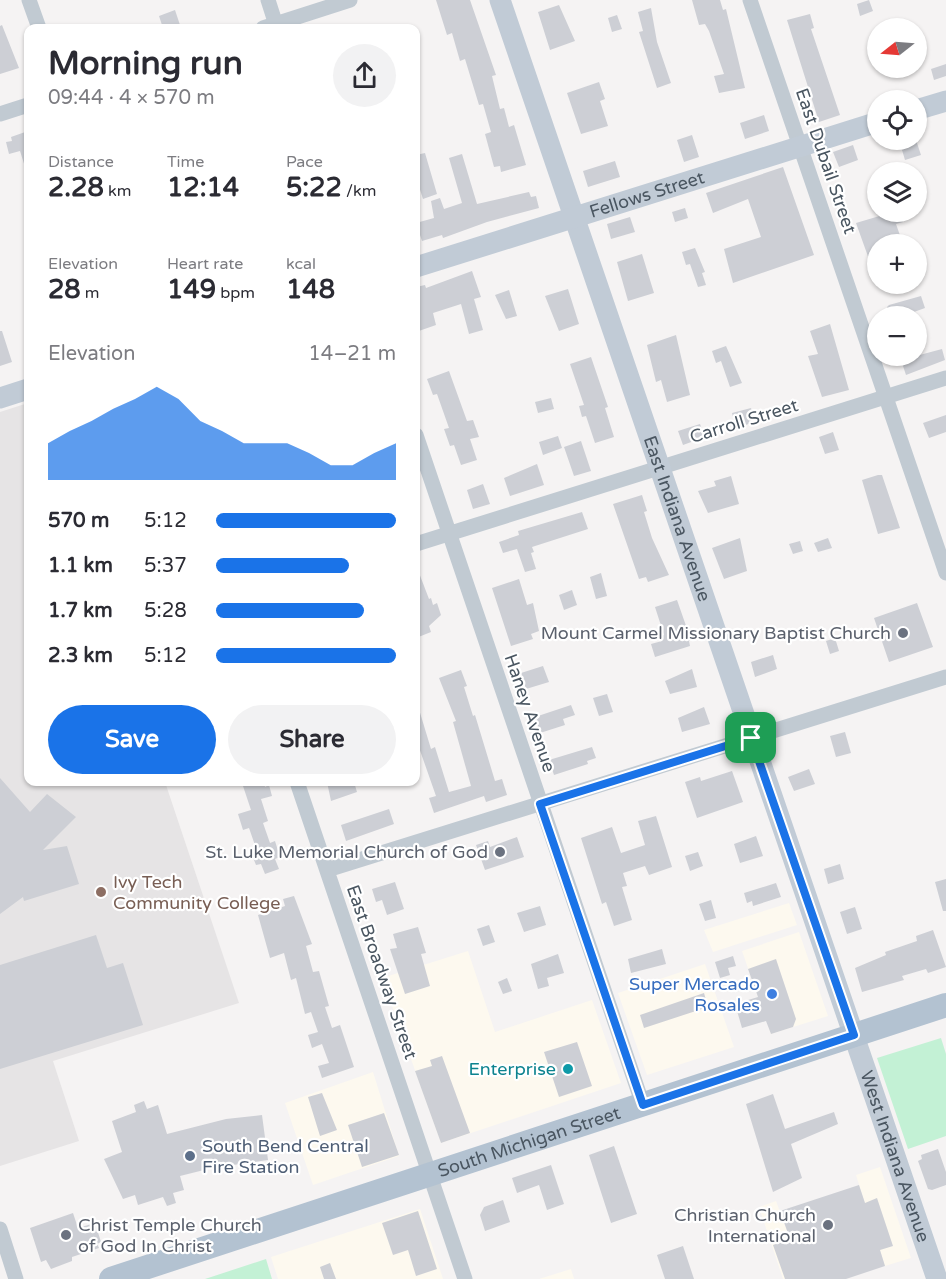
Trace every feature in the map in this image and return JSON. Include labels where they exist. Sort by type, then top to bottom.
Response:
[{"type":"main road","name":"South Michigan Street","points":[[111,1279],[946,1005]]},
{"type":"street","points":[[29,0],[38,24]]},
{"type":"street","points":[[268,0],[272,24]]},
{"type":"street","points":[[281,24],[350,0]]},
{"type":"street","name":"East Indiana Avenue","points":[[500,0],[854,1035]]},
{"type":"street","name":"East Dubail Street","points":[[750,0],[946,573]]},
{"type":"street","points":[[927,107],[946,101]]},
{"type":"street","points":[[0,114],[24,106]]},
{"type":"street","name":"Fellows Street","points":[[420,266],[867,126]]},
{"type":"street","name":"Carroll Street","points":[[420,543],[946,378]]},
{"type":"street","points":[[0,398],[24,390]]},
{"type":"street","name":"Haney Avenue","points":[[420,447],[643,1105]]},
{"type":"street","points":[[327,870],[946,677]]},
{"type":"street","name":"East Broadway Street","points":[[298,786],[465,1279]]},
{"type":"street","name":"West Indiana Avenue","points":[[854,1035],[937,1279]]},
{"type":"street","points":[[0,1229],[16,1279]]},
{"type":"shaded area","name":"Ivy Tech Community College","points":[[24,404],[24,786],[166,786],[239,1003],[53,1061],[79,1141],[0,1166],[0,412]]},
{"type":"shaded area","points":[[789,903],[797,925],[713,952],[704,930]]},
{"type":"shaded area","points":[[799,932],[828,1016],[771,1034],[742,951]]},
{"type":"shaded area","points":[[468,951],[495,1032],[592,1000],[621,1083],[441,1143],[382,978]]},
{"type":"shaded area","points":[[705,964],[734,1047],[647,1075],[618,993]]},
{"type":"shaded area","points":[[373,1072],[399,1156],[313,1185],[285,1103]]},
{"type":"shaded area","points":[[880,1167],[911,1258],[885,1266],[856,1175]]},
{"type":"shaded area","points":[[776,1201],[802,1279],[783,1279],[759,1207]]},
{"type":"shaded area","points":[[420,1209],[443,1279],[278,1279],[271,1257]]},
{"type":"shaded area","points":[[571,1269],[574,1279],[539,1279]]},
{"type":"green space","points":[[941,1038],[946,1054],[946,1136],[908,1149],[877,1058]]},
{"type":"green space","points":[[266,1259],[272,1279],[205,1279]]},
{"type":"building","points":[[436,0],[470,0],[496,75],[492,76],[500,109],[504,108],[509,127],[514,125],[526,165],[501,172],[500,166],[494,167],[485,134],[491,132],[483,104],[479,105],[465,59],[460,61],[452,33],[447,35]]},
{"type":"building","points":[[692,0],[720,0],[723,10],[726,9],[745,88],[719,93],[714,76],[724,74],[709,31],[705,24],[699,25]]},
{"type":"building","points":[[869,0],[873,11],[860,16],[857,4]]},
{"type":"building","points":[[559,5],[575,41],[550,50],[538,12]]},
{"type":"building","points":[[651,8],[657,42],[671,83],[657,88],[639,32],[643,31],[638,12]]},
{"type":"building","points":[[175,10],[180,24],[162,24],[159,16]]},
{"type":"building","points":[[810,14],[814,28],[811,29],[840,115],[819,122],[787,20]]},
{"type":"building","points":[[617,15],[622,29],[612,32],[608,18]]},
{"type":"building","points":[[2,25],[19,68],[0,74],[0,26]]},
{"type":"building","points":[[946,64],[946,76],[934,80],[931,69]]},
{"type":"building","points":[[599,82],[605,99],[600,101],[608,126],[581,134],[567,93]]},
{"type":"building","points":[[764,115],[769,131],[745,139],[740,123]]},
{"type":"building","points":[[24,132],[24,164],[20,151],[9,154],[6,142],[12,141],[11,137]]},
{"type":"building","points":[[692,135],[699,157],[684,162],[677,140]]},
{"type":"building","points":[[853,145],[858,160],[839,167],[833,152]]},
{"type":"building","points":[[902,150],[919,150],[921,155],[905,160]]},
{"type":"building","points":[[425,153],[437,194],[423,199],[420,190],[420,154]]},
{"type":"building","points":[[462,154],[477,204],[529,192],[531,197],[536,196],[539,208],[487,222],[443,238],[442,235],[422,241],[420,222],[434,218],[431,201],[440,198],[444,209],[462,203],[449,158]]},
{"type":"building","points":[[615,161],[620,177],[588,187],[583,171]]},
{"type":"building","points":[[783,167],[814,255],[733,283],[724,249],[761,237],[748,199],[713,213],[706,193]]},
{"type":"building","points":[[685,208],[688,218],[675,222],[672,212]]},
{"type":"building","points":[[630,217],[635,232],[611,239],[607,224]]},
{"type":"building","points":[[867,220],[867,222],[903,222],[896,224],[900,234],[867,234],[867,254],[856,223]]},
{"type":"building","points":[[695,248],[705,272],[702,273],[706,285],[698,287],[690,264],[686,265],[682,252]]},
{"type":"building","points":[[642,254],[654,293],[628,301],[617,262]]},
{"type":"building","points":[[472,271],[481,297],[474,299],[483,330],[469,334],[461,304],[433,313],[436,325],[420,331],[420,286],[425,285],[426,288]]},
{"type":"building","points":[[568,289],[579,324],[559,331],[545,296]]},
{"type":"building","points":[[509,290],[517,316],[506,319],[495,295]]},
{"type":"building","points":[[921,296],[924,306],[888,306]]},
{"type":"building","points":[[830,324],[849,390],[822,397],[808,356],[818,354],[810,331]]},
{"type":"building","points":[[0,331],[2,331],[12,362],[0,366]]},
{"type":"building","points":[[676,335],[690,395],[667,402],[661,380],[656,382],[647,345]]},
{"type":"building","points":[[726,346],[742,383],[730,387],[721,361],[716,363],[712,351]]},
{"type":"building","points":[[942,349],[945,360],[906,375],[903,366],[927,366],[927,353]]},
{"type":"building","points":[[591,357],[608,407],[605,408],[614,437],[595,443],[586,416],[582,417],[579,406],[584,405],[570,364]]},
{"type":"building","points":[[449,371],[467,421],[473,420],[479,437],[470,439],[477,460],[461,465],[454,445],[450,446],[444,429],[449,428],[437,394],[433,395],[427,379]]},
{"type":"building","points":[[551,398],[554,409],[538,413],[535,402]]},
{"type":"building","points":[[751,408],[755,422],[736,428],[732,413]]},
{"type":"building","points":[[946,415],[946,432],[929,438],[923,423]]},
{"type":"building","points":[[700,424],[705,437],[683,445],[678,431]]},
{"type":"building","points":[[833,432],[839,450],[825,454],[819,437]]},
{"type":"building","points":[[558,436],[562,448],[543,455],[539,442]]},
{"type":"building","points":[[581,441],[591,471],[574,476],[564,447]]},
{"type":"building","points":[[537,464],[544,485],[510,496],[504,478]]},
{"type":"building","points":[[882,475],[900,528],[878,534],[862,480]]},
{"type":"building","points":[[731,476],[739,504],[708,513],[698,491],[716,486],[714,481]]},
{"type":"building","points":[[483,484],[490,504],[473,509],[467,490]]},
{"type":"building","points":[[642,495],[647,511],[644,512],[652,538],[669,575],[648,582],[646,577],[639,579],[613,504]]},
{"type":"building","points":[[582,512],[588,529],[532,547],[534,552],[531,553],[536,569],[525,572],[517,549],[503,553],[499,542],[519,535],[518,531]]},
{"type":"building","points":[[740,538],[747,571],[724,579],[712,548]]},
{"type":"building","points":[[828,538],[832,548],[818,552],[814,543]]},
{"type":"building","points":[[800,541],[803,551],[793,554],[789,544]]},
{"type":"building","points":[[601,573],[607,596],[596,599],[590,577]]},
{"type":"building","points":[[420,575],[429,599],[431,598],[433,605],[437,603],[441,615],[429,626],[431,632],[420,636]]},
{"type":"building","points":[[519,579],[527,605],[533,603],[539,631],[531,634],[533,639],[511,646],[492,588]]},
{"type":"building","points":[[572,590],[577,605],[564,610],[559,595]]},
{"type":"building","points":[[677,600],[691,640],[689,641],[690,646],[655,657],[651,644],[662,641],[660,636],[664,635],[655,607]]},
{"type":"building","name":"Mount Carmel Missionary Baptist Church","points":[[917,603],[933,647],[889,662],[874,618]]},
{"type":"building","points":[[835,638],[839,651],[830,654],[826,641]]},
{"type":"building","points":[[773,655],[777,669],[755,677],[751,662]]},
{"type":"building","points":[[543,666],[549,682],[526,689],[521,673]]},
{"type":"building","points":[[692,669],[697,687],[670,694],[665,681]]},
{"type":"building","points":[[461,670],[467,686],[464,687],[495,781],[502,779],[507,795],[486,802],[484,796],[434,813],[429,798],[436,796],[420,750],[420,713],[431,749],[435,747],[449,792],[471,786],[453,722],[456,721],[439,678]]},
{"type":"building","points":[[607,694],[613,712],[599,716],[593,698]]},
{"type":"building","points":[[571,705],[575,715],[563,719],[565,725],[540,733],[535,717]]},
{"type":"building","points":[[704,707],[710,724],[682,732],[678,718]]},
{"type":"building","points":[[845,732],[851,753],[836,757],[830,736]]},
{"type":"building","points":[[592,747],[596,758],[587,761],[588,764],[554,775],[549,760]]},
{"type":"building","points":[[809,769],[815,784],[794,791],[788,777]]},
{"type":"building","points":[[732,771],[743,802],[697,818],[685,782],[700,777],[701,781]]},
{"type":"building","points":[[0,778],[30,812],[47,794],[76,817],[43,850],[67,846],[79,884],[24,901],[23,897],[0,914]]},
{"type":"building","points":[[243,786],[269,786],[272,796],[261,799],[268,821],[263,823],[270,843],[275,841],[280,857],[275,859],[279,869],[265,874],[261,864],[256,865],[250,850],[256,848],[249,828],[243,830],[238,814],[251,810]]},
{"type":"building","points":[[328,786],[355,786],[357,792],[331,801]]},
{"type":"building","points":[[389,809],[394,824],[346,841],[341,825]]},
{"type":"building","points":[[656,816],[672,867],[649,875],[645,866],[623,873],[627,886],[622,887],[632,920],[614,926],[606,902],[602,904],[581,838],[612,827],[621,853],[645,845],[638,821]]},
{"type":"building","points":[[756,836],[763,856],[740,863],[734,844]]},
{"type":"building","name":"St. Luke Memorial Church of God","points":[[517,837],[524,857],[485,870],[476,845],[488,841],[490,847]]},
{"type":"building","points":[[698,852],[703,866],[690,871],[685,856]]},
{"type":"building","points":[[840,864],[844,879],[828,884],[824,869]]},
{"type":"building","points":[[946,879],[946,911],[943,911],[935,882]]},
{"type":"building","points":[[395,882],[404,909],[387,915],[382,900],[376,902],[372,889]]},
{"type":"building","points":[[776,883],[781,897],[753,906],[752,901],[747,903],[744,893]]},
{"type":"building","points":[[294,896],[312,944],[306,946],[313,972],[319,971],[329,1006],[325,1007],[332,1028],[340,1025],[354,1067],[322,1078],[318,1066],[329,1063],[322,1044],[312,1048],[308,1035],[318,1032],[311,1012],[305,1014],[296,978],[291,980],[284,953],[270,958],[258,915],[285,906],[283,899]]},
{"type":"building","points":[[711,900],[716,918],[705,921],[699,904]]},
{"type":"building","points":[[540,906],[546,925],[524,932],[517,913]]},
{"type":"building","points":[[855,907],[862,929],[847,934],[840,912]]},
{"type":"building","points":[[489,925],[495,942],[483,946],[477,929]]},
{"type":"building","points":[[418,927],[426,953],[421,954],[430,986],[405,994],[390,949],[397,948],[393,934]]},
{"type":"building","points":[[933,930],[946,967],[928,973],[926,969],[902,976],[904,980],[862,992],[855,968],[886,955],[885,952],[917,941],[916,936]]},
{"type":"building","points":[[96,935],[107,968],[123,963],[143,1025],[0,1069],[0,965]]},
{"type":"building","points":[[662,949],[666,964],[631,973],[628,959]]},
{"type":"building","points":[[558,954],[564,973],[547,978],[549,986],[538,989],[531,964]]},
{"type":"building","points":[[733,956],[736,966],[728,968],[730,975],[720,978],[715,962]]},
{"type":"building","name":"Super Mercado Rosales","points":[[776,959],[796,1019],[793,1027],[771,1034],[766,1021],[742,1028],[735,1004],[758,997],[748,969]]},
{"type":"building","points":[[507,978],[512,991],[503,994],[498,982]]},
{"type":"building","points":[[704,993],[708,1007],[644,1028],[640,1015]]},
{"type":"building","name":"Enterprise","points":[[577,1042],[592,1086],[559,1097],[544,1052]]},
{"type":"building","points":[[442,1056],[470,1133],[441,1143],[415,1071],[432,1066],[430,1060]]},
{"type":"building","points":[[322,1093],[337,1130],[320,1136],[308,1097]]},
{"type":"building","points":[[773,1094],[785,1129],[834,1112],[838,1124],[791,1144],[802,1178],[773,1192],[746,1104]]},
{"type":"building","name":"South Bend Central Fire Station","points":[[144,1101],[147,1109],[158,1105],[167,1134],[226,1119],[262,1115],[268,1160],[212,1168],[180,1176],[184,1190],[173,1193],[176,1203],[167,1206],[163,1197],[138,1205],[135,1195],[123,1199],[104,1159],[122,1152],[112,1121],[136,1112],[134,1105]]},
{"type":"building","points":[[384,1113],[399,1155],[362,1167],[348,1125]]},
{"type":"building","points":[[614,1146],[637,1214],[611,1223],[589,1155]]},
{"type":"building","points":[[938,1149],[946,1172],[946,1185],[932,1190],[928,1189],[918,1161],[922,1159],[921,1155]]},
{"type":"building","points":[[551,1165],[564,1204],[547,1210],[539,1185],[517,1193],[512,1178]]},
{"type":"building","name":"Christian Church International","points":[[859,1185],[865,1203],[877,1198],[893,1246],[880,1250],[885,1266],[846,1279],[785,1279],[773,1245],[790,1239],[780,1211]]},
{"type":"building","points":[[503,1200],[510,1222],[485,1231],[480,1215],[484,1207]]},
{"type":"building","points":[[418,1211],[437,1269],[416,1276],[408,1250],[393,1255],[382,1223]]},
{"type":"building","name":"Christ Temple Church of God In Christ","points":[[73,1213],[78,1228],[95,1223],[101,1242],[97,1244],[99,1248],[72,1257],[72,1261],[51,1269],[46,1260],[41,1262],[30,1228]]},
{"type":"building","points":[[683,1246],[694,1279],[665,1279],[657,1255]]},
{"type":"building","points":[[330,1263],[336,1279],[324,1279],[320,1267]]},
{"type":"place","name":"Mount Carmel Missionary Baptist Church","points":[[903,633]]},
{"type":"place","name":"St. Luke Memorial Church of God","points":[[500,852]]},
{"type":"place","name":"Ivy Tech Community College","points":[[101,892]]},
{"type":"place","name":"Super Mercado Rosales","points":[[772,994]]},
{"type":"place","name":"Enterprise","points":[[568,1069]]},
{"type":"place","name":"South Bend Central Fire Station","points":[[190,1156]]},
{"type":"place","name":"Christian Church International","points":[[828,1225]]},
{"type":"place","name":"Christ Temple Church of God In Christ","points":[[66,1235]]},
{"type":"route","points":[[751,738],[854,1035],[643,1105],[540,804],[751,738]]}]
